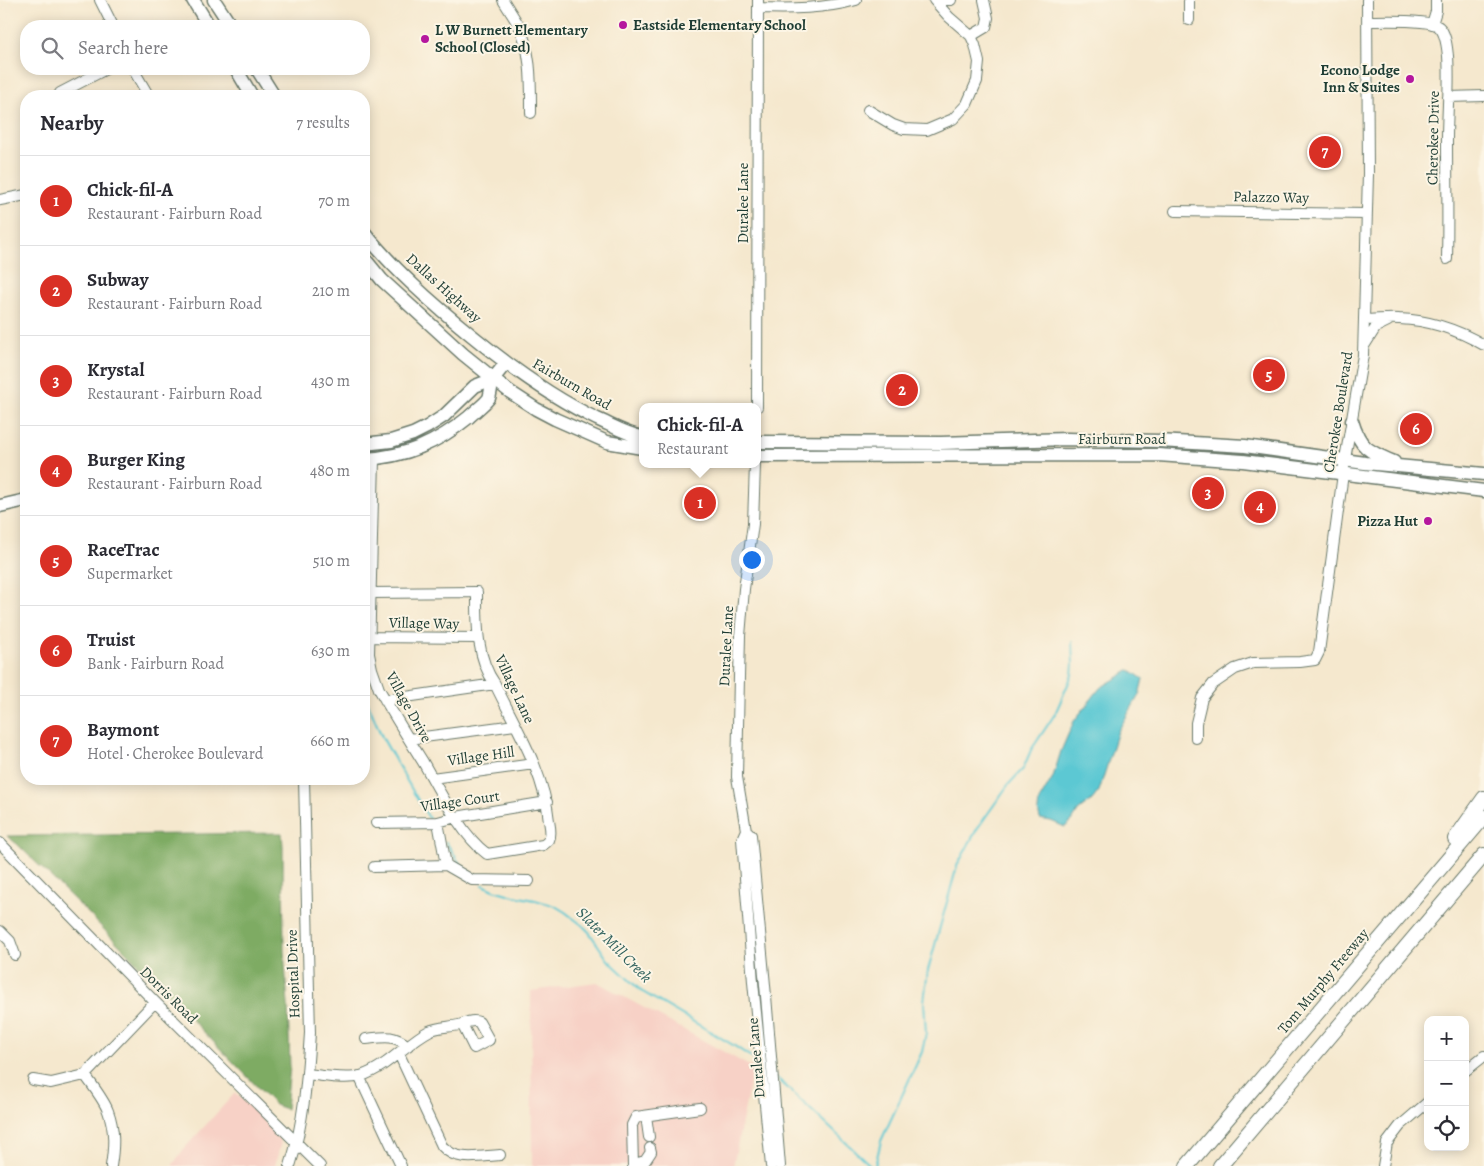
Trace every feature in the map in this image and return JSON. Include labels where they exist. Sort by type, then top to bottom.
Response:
[{"type":"highway","points":[[1401,915],[1484,798]]},
{"type":"highway","name":"Tom Murphy Freeway","points":[[1187,1166],[1484,817]]},
{"type":"highway","points":[[1220,1166],[1484,855]]},
{"type":"main road","points":[[193,0],[206,20]]},
{"type":"main road","points":[[214,0],[227,20]]},
{"type":"main road","points":[[237,75],[243,90]]},
{"type":"main road","points":[[239,75],[248,90]]},
{"type":"main road","points":[[261,75],[270,90]]},
{"type":"main road","name":"Dallas Highway","points":[[370,239],[425,296],[506,363]]},
{"type":"main road","points":[[370,265],[382,280],[463,354],[493,379],[536,409],[608,442],[639,447]]},
{"type":"main road","points":[[370,273],[382,280]]},
{"type":"main road","points":[[370,459],[410,451],[429,444],[450,431],[489,398],[493,379],[506,363]]},
{"type":"main road","name":"Fairburn Road","points":[[506,363],[565,402],[618,429],[639,436]]},
{"type":"main road","points":[[370,443],[391,441],[421,430],[444,416],[475,386],[493,379]]},
{"type":"main road","points":[[1352,421],[1357,438],[1363,446],[1403,466]]},
{"type":"main road","name":"Fairburn Road","points":[[761,442],[941,443],[1087,439],[1245,446],[1365,463],[1484,474]]},
{"type":"main road","name":"Fairburn Road","points":[[761,456],[1158,455],[1243,461],[1484,491]]},
{"type":"main road","points":[[0,506],[20,501]]},
{"type":"street","points":[[100,0],[110,20]]},
{"type":"street","points":[[503,0],[518,25],[527,52],[530,73],[531,113]]},
{"type":"street","points":[[758,4],[808,3],[828,6],[856,0]]},
{"type":"street","points":[[868,110],[893,125],[904,129],[928,130],[953,119],[967,104],[978,81],[979,62],[975,45],[971,36],[949,17],[934,0]]},
{"type":"street","points":[[943,0],[951,0]]},
{"type":"street","points":[[971,36],[986,28],[988,18],[984,0]]},
{"type":"street","points":[[1189,0],[1189,20]]},
{"type":"street","name":"Cherokee Boulevard","points":[[1196,738],[1196,723],[1202,698],[1214,684],[1235,669],[1253,663],[1315,660],[1319,652],[1345,459],[1363,346],[1368,174],[1366,33],[1368,21],[1366,0]]},
{"type":"street","points":[[1368,21],[1432,24],[1436,11],[1436,0]]},
{"type":"street","name":"Duralee Lane","points":[[757,403],[758,4]]},
{"type":"street","name":"Cherokee Drive","points":[[1432,24],[1440,28],[1446,40],[1448,63],[1447,259]]},
{"type":"street","points":[[66,90],[94,75]]},
{"type":"street","points":[[136,75],[144,90]]},
{"type":"street","points":[[1448,97],[1484,96]]},
{"type":"street","points":[[0,200],[20,196]]},
{"type":"street","name":"Palazzo Way","points":[[1175,211],[1366,214]]},
{"type":"street","points":[[1365,300],[1374,314],[1384,320]]},
{"type":"street","points":[[1363,346],[1376,327],[1399,319]]},
{"type":"street","points":[[1364,320],[1399,319],[1424,322],[1449,328],[1484,345]]},
{"type":"street","name":"Duralee Lane","points":[[755,468],[753,524],[740,636],[737,777],[746,830],[751,836],[780,1166]]},
{"type":"street","name":"Village Drive","points":[[370,526],[370,615]]},
{"type":"street","name":"Village Lane","points":[[371,593],[477,592],[478,638],[488,674],[540,776],[547,802],[550,834],[548,841]]},
{"type":"street","name":"Village Way","points":[[370,637],[478,638]]},
{"type":"street","name":"Village Drive","points":[[370,664],[385,700],[472,840],[487,854],[543,845],[548,841]]},
{"type":"street","points":[[385,700],[494,684]]},
{"type":"street","points":[[409,739],[515,724]]},
{"type":"street","name":"Village Hill","points":[[432,778],[534,764]]},
{"type":"street","name":"Hospital Drive","points":[[290,1166],[298,1144],[308,1074],[310,1033],[304,785]]},
{"type":"street","name":"Village Court","points":[[376,823],[438,822],[456,817],[547,802]]},
{"type":"street","points":[[438,822],[446,865]]},
{"type":"street","name":"Duralee Lane","points":[[746,830],[742,839],[753,982],[771,1166]]},
{"type":"street","name":"Dorris Road","points":[[0,843],[155,1002],[320,1166]]},
{"type":"street","points":[[374,867],[446,865],[472,880],[529,881]]},
{"type":"street","points":[[0,931],[10,941],[15,955]]},
{"type":"street","points":[[33,1080],[51,1083],[85,1075],[155,1002]]},
{"type":"street","points":[[308,1074],[332,1077],[359,1076],[399,1054],[430,1030],[462,1024]]},
{"type":"street","points":[[366,1039],[392,1036],[402,1040],[408,1046]]},
{"type":"street","points":[[399,1054],[442,1146],[448,1153],[468,1158],[500,1155]]},
{"type":"street","points":[[1469,1068],[1484,1056]]},
{"type":"street","points":[[85,1075],[108,1110],[114,1134],[111,1166]]},
{"type":"street","points":[[359,1076],[401,1166]]},
{"type":"street","points":[[1383,1166],[1387,1144],[1400,1126],[1424,1105]]},
{"type":"street","points":[[650,1148],[651,1152],[645,1160],[634,1165],[632,1125],[636,1117],[700,1108]]},
{"type":"street","points":[[646,1116],[649,1137]]},
{"type":"shaded area","points":[[597,982],[753,1068],[733,1166],[532,1166],[531,991]]},
{"type":"shaded area","points":[[235,1093],[260,1116],[279,1138],[281,1142],[275,1166],[172,1166],[183,1150]]},
{"type":"green space","points":[[282,833],[284,951],[290,1067],[286,1109],[275,1105],[86,911],[7,836]]},
{"type":"water","points":[[1130,670],[1143,679],[1139,695],[1118,731],[1099,791],[1092,800],[1078,811],[1072,821],[1065,827],[1040,819],[1039,801],[1053,777],[1061,751],[1074,721],[1100,688]]},
{"type":"waterway","points":[[875,1166],[881,1141],[922,1052],[926,1033],[924,1001],[928,970],[957,866],[977,829],[1008,785],[1023,769],[1031,750],[1055,714],[1072,675],[1072,642]]},
{"type":"waterway","name":"Slater Mill Creek","points":[[370,708],[382,737],[429,818]]},
{"type":"waterway","name":"Slater Mill Creek","points":[[446,842],[464,870]]},
{"type":"waterway","name":"Slater Mill Creek","points":[[483,885],[514,896],[555,906],[565,912],[589,932],[608,960],[641,991],[757,1061]]},
{"type":"waterway","name":"Slater Mill Creek","points":[[778,1079],[871,1166]]},
{"type":"place","name":"Eastside Elementary School","points":[[623,25]]},
{"type":"place","name":"L W Burnett Elementary School (Closed)","points":[[425,39]]},
{"type":"place","name":"Econo Lodge Inn & Suites","points":[[1410,79]]},
{"type":"place","name":"Baymont","points":[[1325,152]]},
{"type":"place","name":"RaceTrac","points":[[1269,375]]},
{"type":"place","name":"Subway","points":[[902,390]]},
{"type":"place","name":"Truist","points":[[1416,429]]},
{"type":"place","name":"Krystal","points":[[1208,493]]},
{"type":"place","name":"Chick-fil-A","points":[[700,503]]},
{"type":"place","name":"Burger King","points":[[1260,507]]},
{"type":"place","name":"Pizza Hut","points":[[1428,521]]}]
